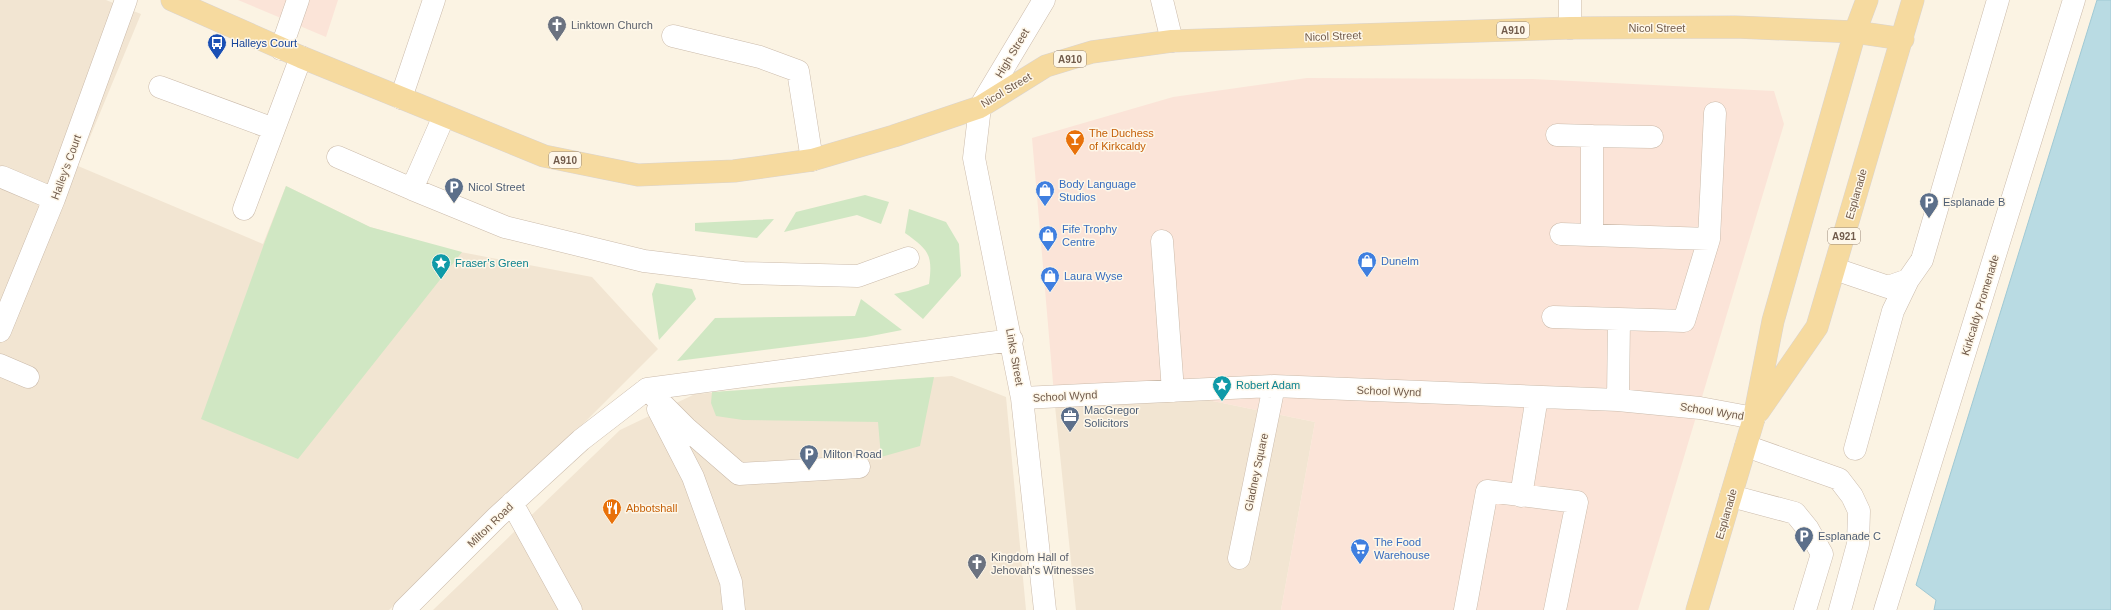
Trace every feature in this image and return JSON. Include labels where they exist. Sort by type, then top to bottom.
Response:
[{"type":"main road","name":"Nicol Street","points":[[172,0],[281,49],[544,156],[638,175],[734,171],[812,160],[894,136],[980,107],[1046,66],[1092,52],[1172,41],[1570,28],[1735,27],[1855,32],[1903,39]]},
{"type":"main road","name":"Esplanade","points":[[1698,610],[1754,418],[1774,321],[1855,32],[1867,0]]},
{"type":"main road","name":"Esplanade","points":[[1754,418],[1817,327],[1903,39],[1913,0]]},
{"type":"street","name":"Halley's Court","points":[[0,331],[54,199],[126,0]]},
{"type":"street","points":[[281,49],[298,0]]},
{"type":"street","points":[[401,98],[434,0]]},
{"type":"street","name":"High Street","points":[[980,107],[1044,0]]},
{"type":"street","points":[[1162,0],[1172,41]]},
{"type":"street","points":[[1570,0],[1570,28]]},
{"type":"street","points":[[1855,449],[1893,311],[1908,280],[1922,260],[1998,0]]},
{"type":"street","name":"Kirkcaldy Promenade","points":[[1885,610],[2074,0]]},
{"type":"street","points":[[673,36],[760,57],[798,71],[812,160]]},
{"type":"street","points":[[244,209],[301,57]]},
{"type":"street","points":[[160,87],[274,129]]},
{"type":"street","name":"Links Street","points":[[980,107],[974,158],[1012,340],[1022,398],[1045,610]]},
{"type":"street","points":[[1553,317],[1684,321],[1709,239],[1715,113]]},
{"type":"street","points":[[412,189],[444,116]]},
{"type":"street","points":[[1557,135],[1652,137]]},
{"type":"street","points":[[1592,136],[1592,235]]},
{"type":"street","points":[[338,158],[505,227],[644,261],[743,273],[858,276],[908,258]]},
{"type":"street","points":[[2,177],[54,199]]},
{"type":"street","points":[[1561,234],[1709,239]]},
{"type":"street","points":[[1162,241],[1173,391]]},
{"type":"street","points":[[1835,270],[1888,287],[1908,280]]},
{"type":"street","points":[[1618,400],[1620,319]]},
{"type":"street","points":[[647,389],[1012,340]]},
{"type":"street","points":[[0,365],[28,377]]},
{"type":"street","name":"School Wynd","points":[[1022,398],[1274,386],[1618,400],[1700,408],[1754,418]]},
{"type":"street","name":"Gladney Square","points":[[1238,558],[1274,386]]},
{"type":"street","points":[[647,389],[686,428],[739,474],[859,467]]},
{"type":"street","points":[[647,389],[693,477],[731,582],[734,610]]},
{"type":"street","name":"Milton Road","points":[[404,610],[512,503],[581,440],[647,389]]},
{"type":"street","points":[[1521,496],[1537,397]]},
{"type":"street","points":[[1746,446],[1839,479],[1852,496],[1859,511],[1858,544],[1840,610]]},
{"type":"street","points":[[1465,610],[1487,491],[1577,502],[1555,610]]},
{"type":"street","points":[[1731,496],[1795,513],[1808,530],[1822,554],[1805,610]]},
{"type":"street","points":[[512,503],[571,610]]},
{"type":"shaded area","points":[[0,0],[106,0],[141,14],[78,166],[263,244],[286,186],[370,227],[450,250],[592,277],[658,349],[508,499],[389,610],[0,610]]},
{"type":"shaded area","points":[[238,0],[338,0],[326,37]]},
{"type":"shaded area","points":[[1307,78],[1532,79],[1774,91],[1784,124],[1638,610],[1281,610],[1315,422],[1203,399],[1055,406],[1032,138],[1173,97]]},
{"type":"shaded area","points":[[952,376],[1006,397],[1026,610],[433,610],[620,430],[695,394]]},
{"type":"shaded area","points":[[1203,399],[1315,422],[1281,610],[1076,610],[1055,406]]},
{"type":"green space","name":"Fraser’s Green","points":[[286,186],[370,227],[462,252],[298,459],[201,419]]},
{"type":"green space","points":[[865,195],[889,202],[881,224],[857,215],[784,232],[796,212]]},
{"type":"green space","points":[[909,209],[946,222],[959,244],[961,276],[923,319],[894,294],[929,284],[930,266],[928,254],[919,244],[905,233]]},
{"type":"green space","points":[[774,219],[757,238],[695,231],[695,223]]},
{"type":"green space","points":[[656,283],[692,289],[696,299],[659,340],[652,294]]},
{"type":"green space","points":[[861,299],[902,330],[866,337],[677,361],[715,318],[855,316]]},
{"type":"green space","points":[[934,377],[920,446],[881,457],[878,422],[743,420],[716,416],[711,403],[712,392]]},
{"type":"water","points":[[2097,0],[2111,0],[2111,610],[1934,610],[1936,600],[1916,585]]},
{"type":"place","name":"Linktown Church","points":[[557,42]]},
{"type":"place","name":"Halleys Court","points":[[217,60]]},
{"type":"place","name":"The Duchess of Kirkcaldy","points":[[1075,156]]},
{"type":"place","name":"Nicol Street","points":[[454,204]]},
{"type":"place","name":"Body Language Studios","points":[[1045,207]]},
{"type":"place","name":"Esplanade B","points":[[1929,219]]},
{"type":"place","name":"Fife Trophy Centre","points":[[1048,252]]},
{"type":"place","name":"Dunelm","points":[[1367,278]]},
{"type":"place","name":"Fraser’s Green","points":[[441,280]]},
{"type":"place","name":"Laura Wyse","points":[[1050,293]]},
{"type":"place","name":"Robert Adam","points":[[1222,402]]},
{"type":"place","name":"MacGregor Solicitors","points":[[1070,433]]},
{"type":"place","name":"Milton Road","points":[[809,471]]},
{"type":"place","name":"Abbotshall","points":[[612,525]]},
{"type":"place","name":"Esplanade C","points":[[1804,553]]},
{"type":"place","name":"The Food Warehouse","points":[[1360,565]]},
{"type":"place","name":"Kingdom Hall of Jehovah's Witnesses","points":[[977,580]]}]
